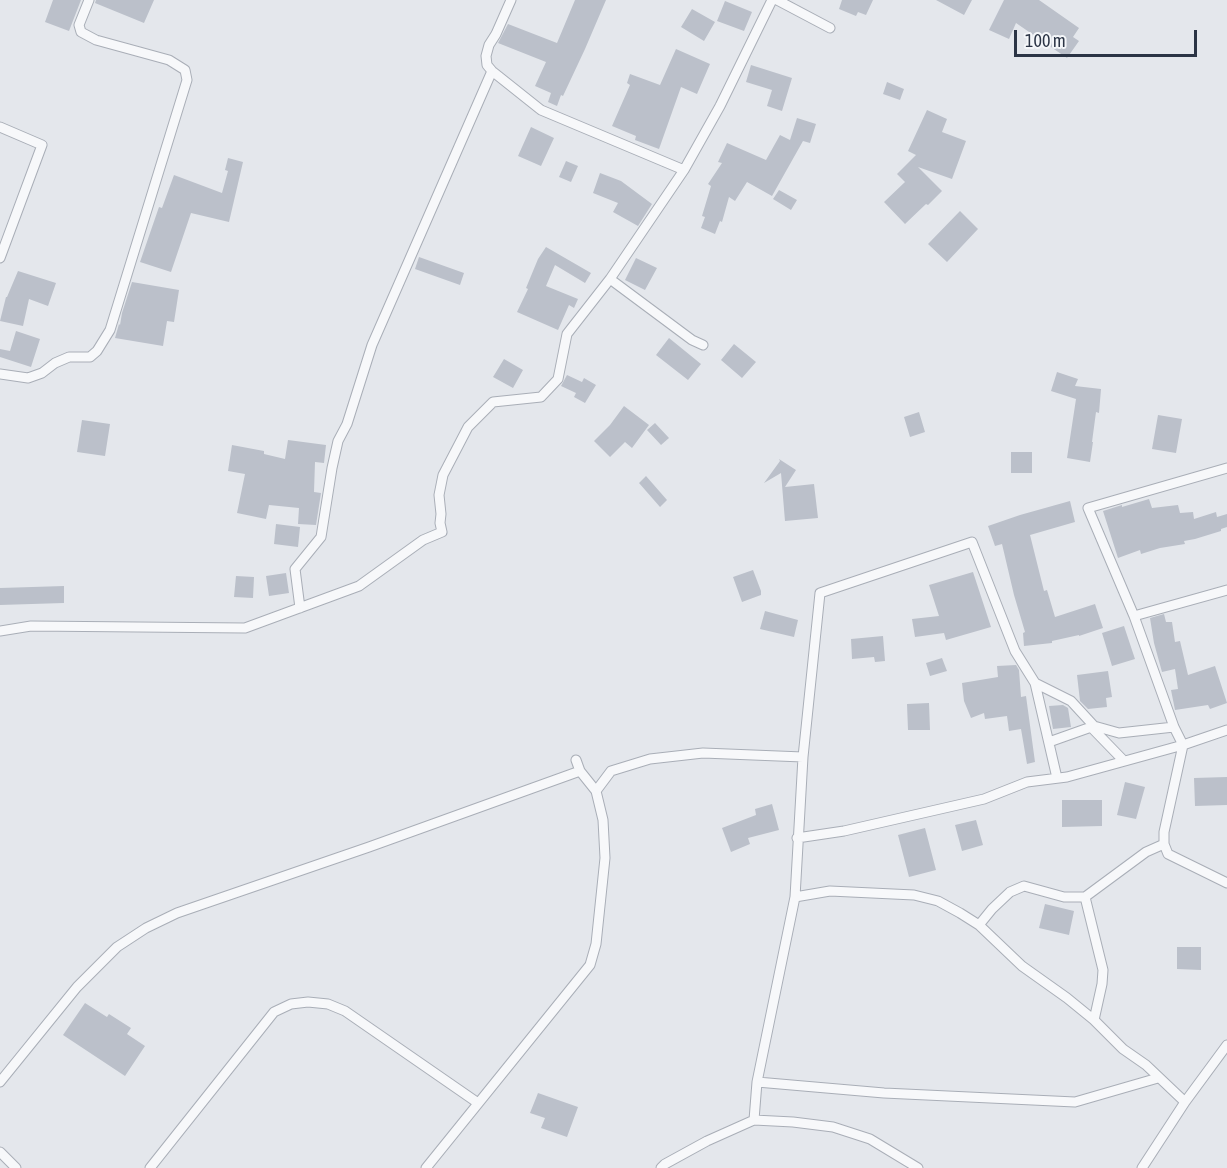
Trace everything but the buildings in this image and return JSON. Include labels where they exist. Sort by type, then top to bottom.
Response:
[{"type":"street","points":[[0,374],[27,378],[42,373],[55,363],[69,357],[90,357],[97,351],[110,330],[188,80],[185,70],[169,60],[96,40],[81,32],[79,25],[89,0]]},
{"type":"street","points":[[511,0],[486,56],[487,66],[492,71],[541,110],[684,170]]},
{"type":"street","points":[[0,631],[32,626],[245,628],[359,586],[423,540],[442,532],[439,495],[443,475],[468,427],[493,402],[541,398],[558,379],[567,334],[610,279],[684,170],[720,106],[772,0]]},
{"type":"street","points":[[777,0],[830,28]]},
{"type":"street","points":[[300,608],[295,569],[321,537],[338,441],[347,424],[372,345],[492,71]]},
{"type":"street","points":[[0,127],[42,145],[0,258]]},
{"type":"street","points":[[610,279],[692,340],[704,345]]},
{"type":"street","points":[[1227,468],[1088,508],[1134,616],[1174,727],[1183,745],[1164,831],[1164,844],[1168,854],[1227,884]]},
{"type":"street","points":[[754,1120],[757,1082],[795,897],[803,757],[820,593],[972,542],[1015,651],[1035,683],[1057,778]]},
{"type":"street","points":[[1134,616],[1227,590]]},
{"type":"street","points":[[1035,683],[1071,701],[1124,761]]},
{"type":"street","points":[[1049,742],[1093,726],[1119,733],[1174,727]]},
{"type":"street","points":[[797,838],[844,831],[984,799],[1027,782],[1067,777],[1183,745],[1227,729]]},
{"type":"street","points":[[596,791],[611,771],[650,759],[703,753],[803,757]]},
{"type":"street","points":[[426,1168],[590,965],[596,944],[605,858],[603,820],[596,791],[580,771],[576,760]]},
{"type":"street","points":[[0,1082],[77,987],[117,947],[146,928],[177,913],[580,771]]},
{"type":"street","points":[[979,925],[1010,892],[1024,886],[1064,897],[1085,897],[1116,872],[1146,852],[1164,844]]},
{"type":"street","points":[[795,897],[830,891],[914,895],[938,901],[979,925],[1022,966],[1094,1020],[1123,1049],[1146,1065],[1185,1102]]},
{"type":"street","points":[[1085,897],[1103,970],[1094,1020]]},
{"type":"street","points":[[150,1168],[274,1012],[291,1004],[308,1002],[328,1004],[345,1011],[478,1103]]},
{"type":"street","points":[[1142,1168],[1185,1102],[1227,1045]]},
{"type":"street","points":[[757,1082],[884,1093],[1075,1102],[1158,1078]]},
{"type":"street","points":[[661,1168],[707,1141],[754,1120],[833,1127],[870,1139],[906,1165],[918,1168]]},
{"type":"street","points":[[0,1152],[16,1168]]}]
